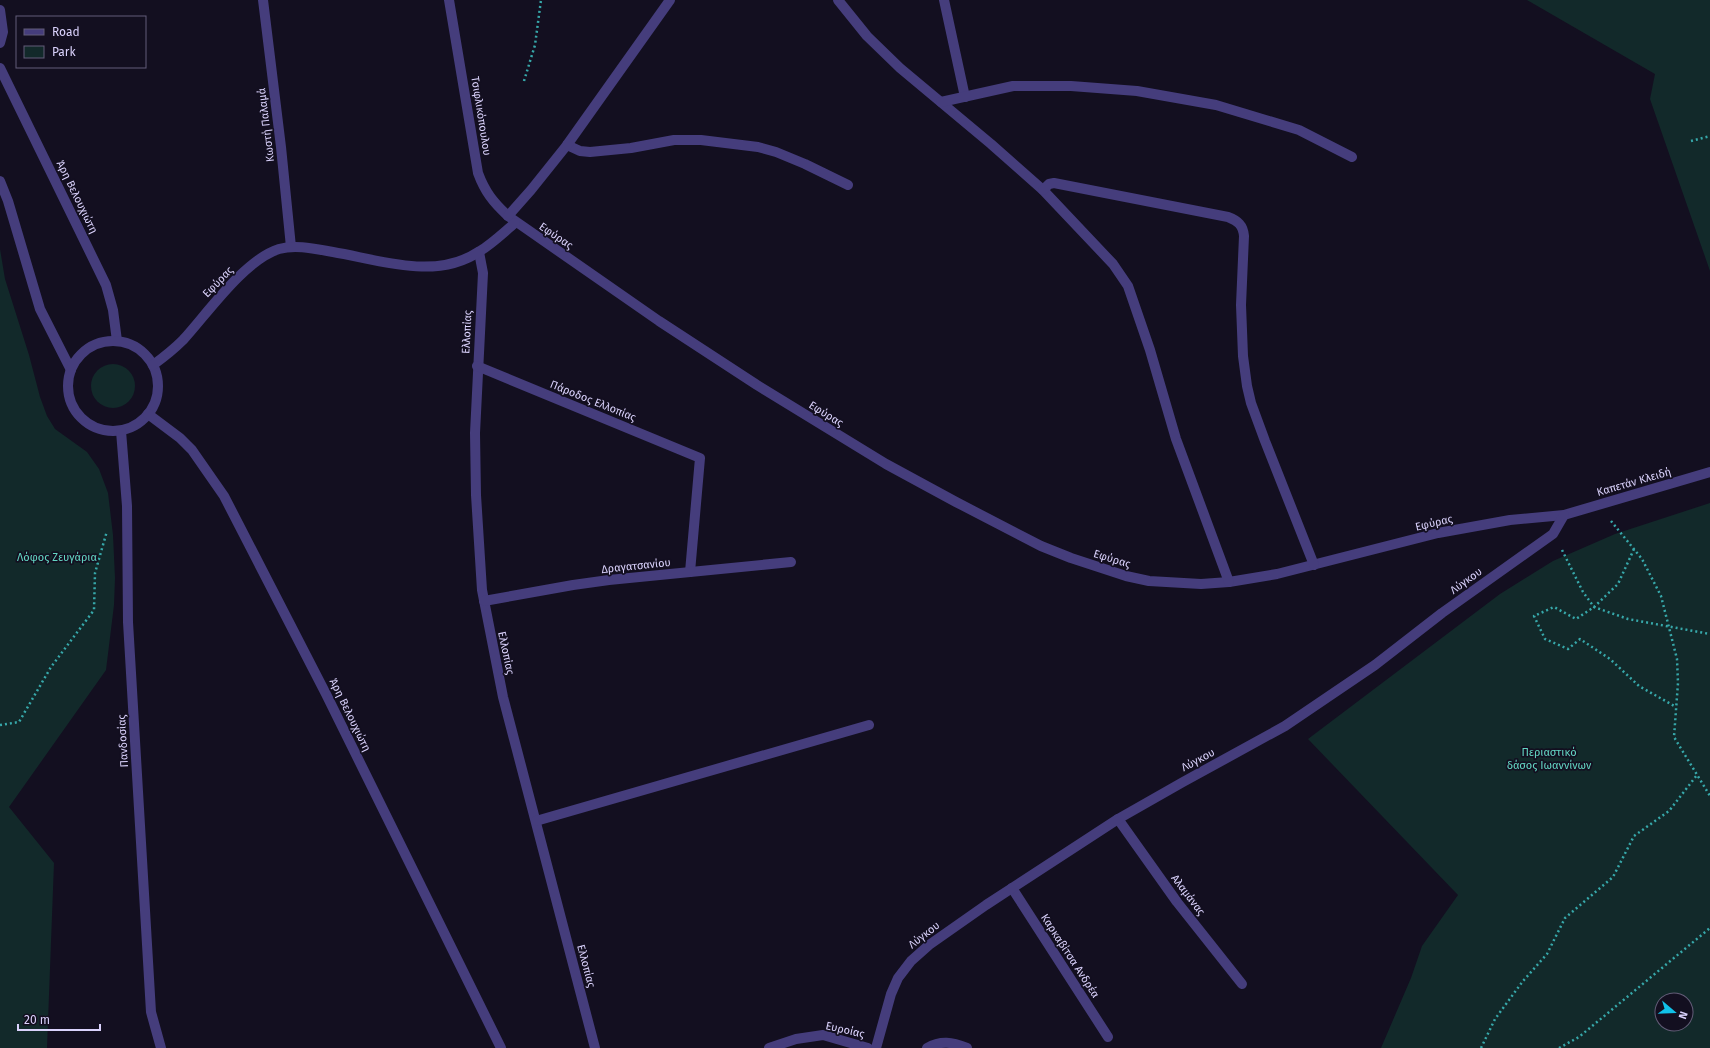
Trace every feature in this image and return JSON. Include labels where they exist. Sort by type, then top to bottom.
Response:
[{"type":"street","name":"Κωστή Παλαμά","points":[[263,0],[281,147],[291,247]]},
{"type":"street","name":"Τσιφλικόπουλου","points":[[449,0],[478,172],[484,189],[493,202],[512,219]]},
{"type":"street","points":[[512,219],[531,190],[567,145],[670,0]]},
{"type":"street","points":[[838,0],[867,36],[900,68],[1043,190],[1113,264],[1128,286],[1150,350],[1176,439],[1229,582]]},
{"type":"street","points":[[944,0],[965,97]]},
{"type":"street","points":[[0,10],[3,32],[0,43]]},
{"type":"street","name":"Άρη Βελουχιώτη","points":[[0,68],[106,285],[114,316],[117,341]]},
{"type":"street","points":[[941,102],[1013,86],[1071,86],[1137,91],[1216,105],[1299,130],[1352,157]]},
{"type":"street","points":[[567,145],[580,151],[590,152],[631,148],[674,140],[701,140],[758,147],[776,152],[805,164],[848,186]]},
{"type":"street","points":[[0,180],[10,208],[40,309],[71,370]]},
{"type":"street","points":[[1043,190],[1049,184],[1054,183],[1228,217],[1240,224],[1243,228],[1244,236],[1241,305],[1243,356],[1247,386],[1264,441],[1314,564]]},
{"type":"street","name":"Εφύρας","points":[[153,365],[183,339],[224,291],[247,270],[277,250],[291,247],[308,247],[415,267],[432,267],[450,264],[479,252],[512,219],[659,321],[757,385],[886,464],[1012,531],[1071,558],[1126,576],[1149,581],[1176,583],[1201,584],[1229,582],[1277,574],[1438,533],[1510,520],[1564,515]]},
{"type":"street","name":"Ελλοπίας","points":[[479,252],[483,273],[474,433],[479,560],[484,602],[503,697],[595,1048]]},
{"type":"street","points":[[105,341],[117,341],[128,344],[147,356],[153,365],[157,375],[157,396],[148,414],[136,425],[121,431],[109,432],[97,429],[78,415],[72,405],[68,393],[68,381],[71,370],[76,359],[94,345],[105,341]]},
{"type":"street","name":"Πάροδος Ελλοπίας","points":[[477,366],[700,458],[690,572]]},
{"type":"street","name":"Άρη Βελουχιώτη","points":[[148,414],[180,438],[192,450],[224,496],[326,694],[502,1048]]},
{"type":"street","name":"Πανδοσίας","points":[[121,431],[127,506],[128,622],[150,1004],[161,1048]]},
{"type":"street","name":"Καπετάν Κλειδή","points":[[1564,515],[1710,472]]},
{"type":"street","name":"Λύγκου","points":[[876,1048],[891,994],[898,978],[911,961],[929,945],[1012,888],[1118,819],[1285,726],[1375,665],[1442,613],[1553,534],[1564,515]]},
{"type":"street","name":"Δραγατσανίου","points":[[484,602],[573,585],[791,562]]},
{"type":"street","points":[[536,821],[869,726]]},
{"type":"street","name":"Αλαμάνας","points":[[1118,819],[1177,902],[1242,984]]},
{"type":"street","name":"Καρκαβίτσα Ανδρέα","points":[[1012,888],[1108,1037]]},
{"type":"street","name":"Ευροίας","points":[[769,1048],[796,1039],[823,1035],[868,1048]]},
{"type":"street","points":[[927,1048],[940,1042],[957,1044],[967,1048]]},
{"type":"path","points":[[524,81],[535,45],[541,0]]},
{"type":"path","points":[[1691,141],[1710,136]]},
{"type":"path","points":[[1598,505],[1642,559],[1661,596],[1677,659],[1678,683],[1674,737],[1710,796]]},
{"type":"path","points":[[0,725],[20,722],[50,667],[94,610],[95,573],[108,527],[127,506]]},
{"type":"path","points":[[1553,534],[1583,592],[1594,607],[1628,619],[1710,634]]},
{"type":"path","points":[[1634,549],[1618,584],[1594,607],[1576,619],[1554,607],[1534,616],[1545,639],[1568,649],[1580,639],[1610,659],[1639,686],[1676,707]]},
{"type":"path","points":[[1481,1048],[1494,1019],[1523,981],[1547,954],[1565,918],[1613,877],[1634,836],[1670,811],[1697,775]]},
{"type":"path","points":[[1559,1048],[1579,1038],[1710,928]]},
{"type":"green space","points":[[1527,0],[1710,0],[1710,271],[1650,99],[1655,74]]},
{"type":"green space","name":"Λόφος Ζευγάρια","points":[[0,249],[5,279],[47,416],[55,429],[87,452],[99,469],[108,493],[113,535],[115,578],[114,605],[106,670],[9,807],[54,863],[47,1048],[0,1048]]},
{"type":"green space","points":[[109,364],[117,364],[129,370],[135,382],[135,390],[129,402],[117,408],[109,408],[97,402],[91,390],[91,382],[97,370]]},
{"type":"green space","name":"Περιαστικό δάσος Ιωαννίνων","points":[[1710,503],[1710,1048],[1381,1048],[1411,978],[1422,946],[1458,895],[1308,739],[1500,594],[1553,561],[1615,534]]}]
